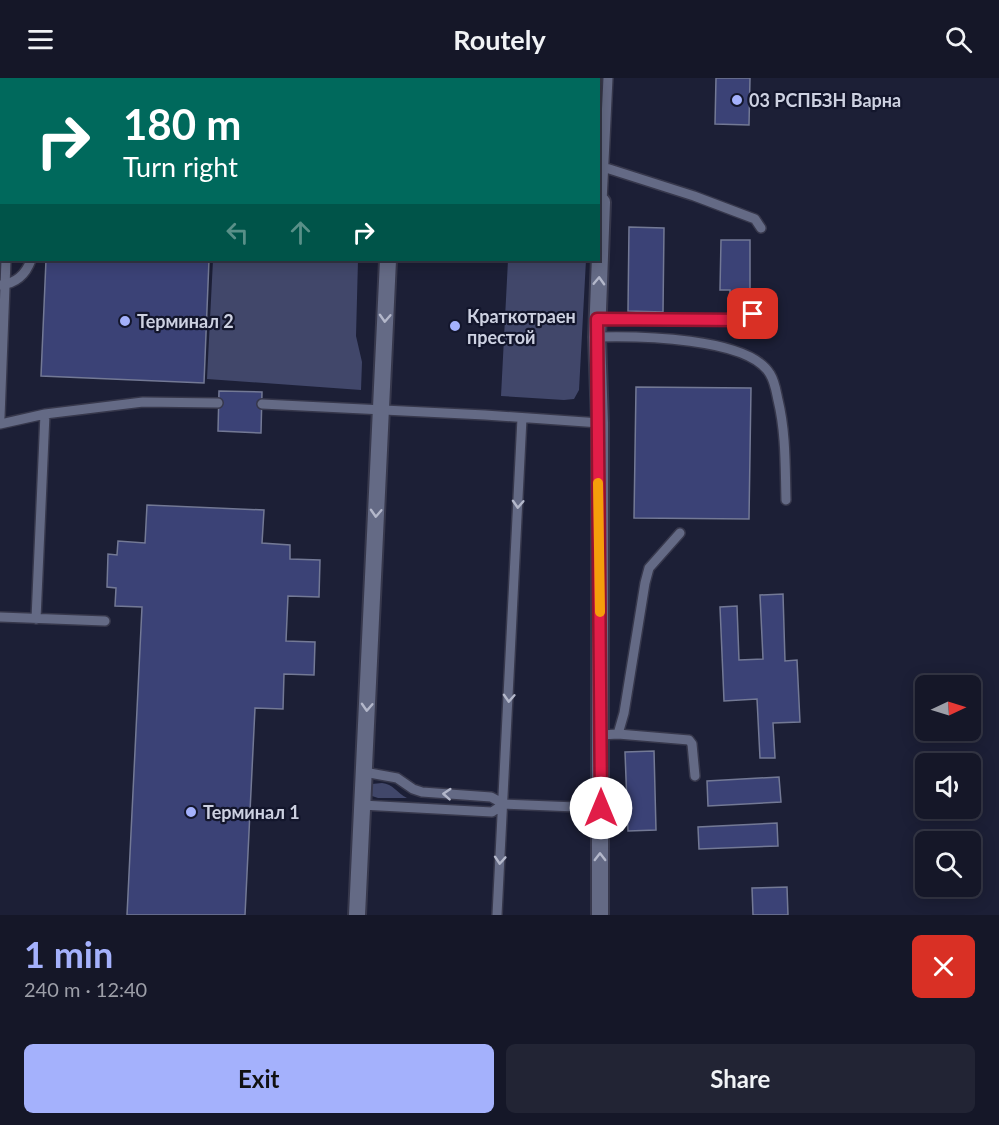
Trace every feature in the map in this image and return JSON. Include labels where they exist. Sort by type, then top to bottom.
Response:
[{"type":"street","points":[[357,915],[388,261]]},
{"type":"street","points":[[598,261],[597,337],[600,423],[598,489],[609,735],[601,808],[600,915]]},
{"type":"lane","points":[[600,202],[608,78]]},
{"type":"lane","points":[[603,167],[694,196],[755,219],[761,228]]},
{"type":"lane","points":[[0,417],[2,285],[6,261]]},
{"type":"lane","points":[[2,285],[19,279],[26,273],[31,261]]},
{"type":"lane","points":[[597,319],[747,320],[751,318],[756,309]]},
{"type":"lane","points":[[597,337],[640,336],[697,343],[731,349],[763,364],[774,382],[783,419],[786,500]]},
{"type":"lane","points":[[0,424],[45,414],[143,402],[219,402]]},
{"type":"lane","points":[[261,404],[600,423]]},
{"type":"lane","points":[[36,618],[45,414]]},
{"type":"lane","points":[[497,915],[522,418]]},
{"type":"lane","points":[[609,735],[624,713],[649,568],[680,533]]},
{"type":"lane","points":[[0,617],[105,621]]},
{"type":"lane","points":[[609,735],[689,740],[692,744],[695,776]]},
{"type":"lane","points":[[364,772],[397,778],[422,792],[491,797],[504,804],[601,808]]},
{"type":"lane","points":[[362,805],[492,812],[504,804]]},
{"type":"shaded area","points":[[213,261],[358,261],[356,336],[362,362],[361,390],[207,379]]},
{"type":"shaded area","points":[[508,261],[586,261],[579,390],[574,399],[501,396]]},
{"type":"shaded area","points":[[372,784],[389,785],[407,798],[372,796],[370,788]]},
{"type":"building","points":[[716,78],[750,78],[749,125],[715,124]]},
{"type":"building","points":[[629,227],[664,228],[663,312],[628,311]]},
{"type":"building","points":[[721,240],[750,240],[750,289],[740,289],[740,297],[730,297],[730,290],[720,290]]},
{"type":"building","name":"Терминал 2","points":[[46,261],[209,261],[204,383],[41,376]]},
{"type":"building","points":[[636,387],[751,388],[749,519],[634,518]]},
{"type":"building","points":[[219,391],[262,392],[261,433],[218,431]]},
{"type":"building","name":"Терминал 1","points":[[147,505],[264,510],[262,543],[290,545],[290,559],[320,560],[319,597],[288,596],[286,641],[315,642],[314,675],[284,674],[283,709],[255,708],[245,915],[127,915],[142,607],[115,606],[116,588],[107,587],[108,554],[117,555],[118,541],[145,543]]},
{"type":"building","points":[[783,594],[785,661],[797,660],[800,722],[773,723],[775,758],[760,758],[757,699],[724,701],[720,607],[737,606],[739,660],[763,659],[760,595]]},
{"type":"building","points":[[654,751],[656,830],[628,831],[625,752]]},
{"type":"building","points":[[779,777],[781,802],[708,806],[707,781]]},
{"type":"building","points":[[777,823],[778,846],[699,849],[698,827]]},
{"type":"building","points":[[787,887],[788,915],[753,915],[752,888]]},
{"type":"slow traffic","points":[[598,483],[600,612]]},
{"type":"place","name":"03 РСПБЗН Варна","points":[[737,100]]},
{"type":"place","name":"Терминал 2","points":[[125,321]]},
{"type":"place","name":"Краткотраен престой","points":[[455,326]]},
{"type":"place","name":"Терминал 1","points":[[191,812]]},
{"type":"route","points":[[601,808],[598,477],[600,423],[597,319],[747,320],[753,314]]}]
